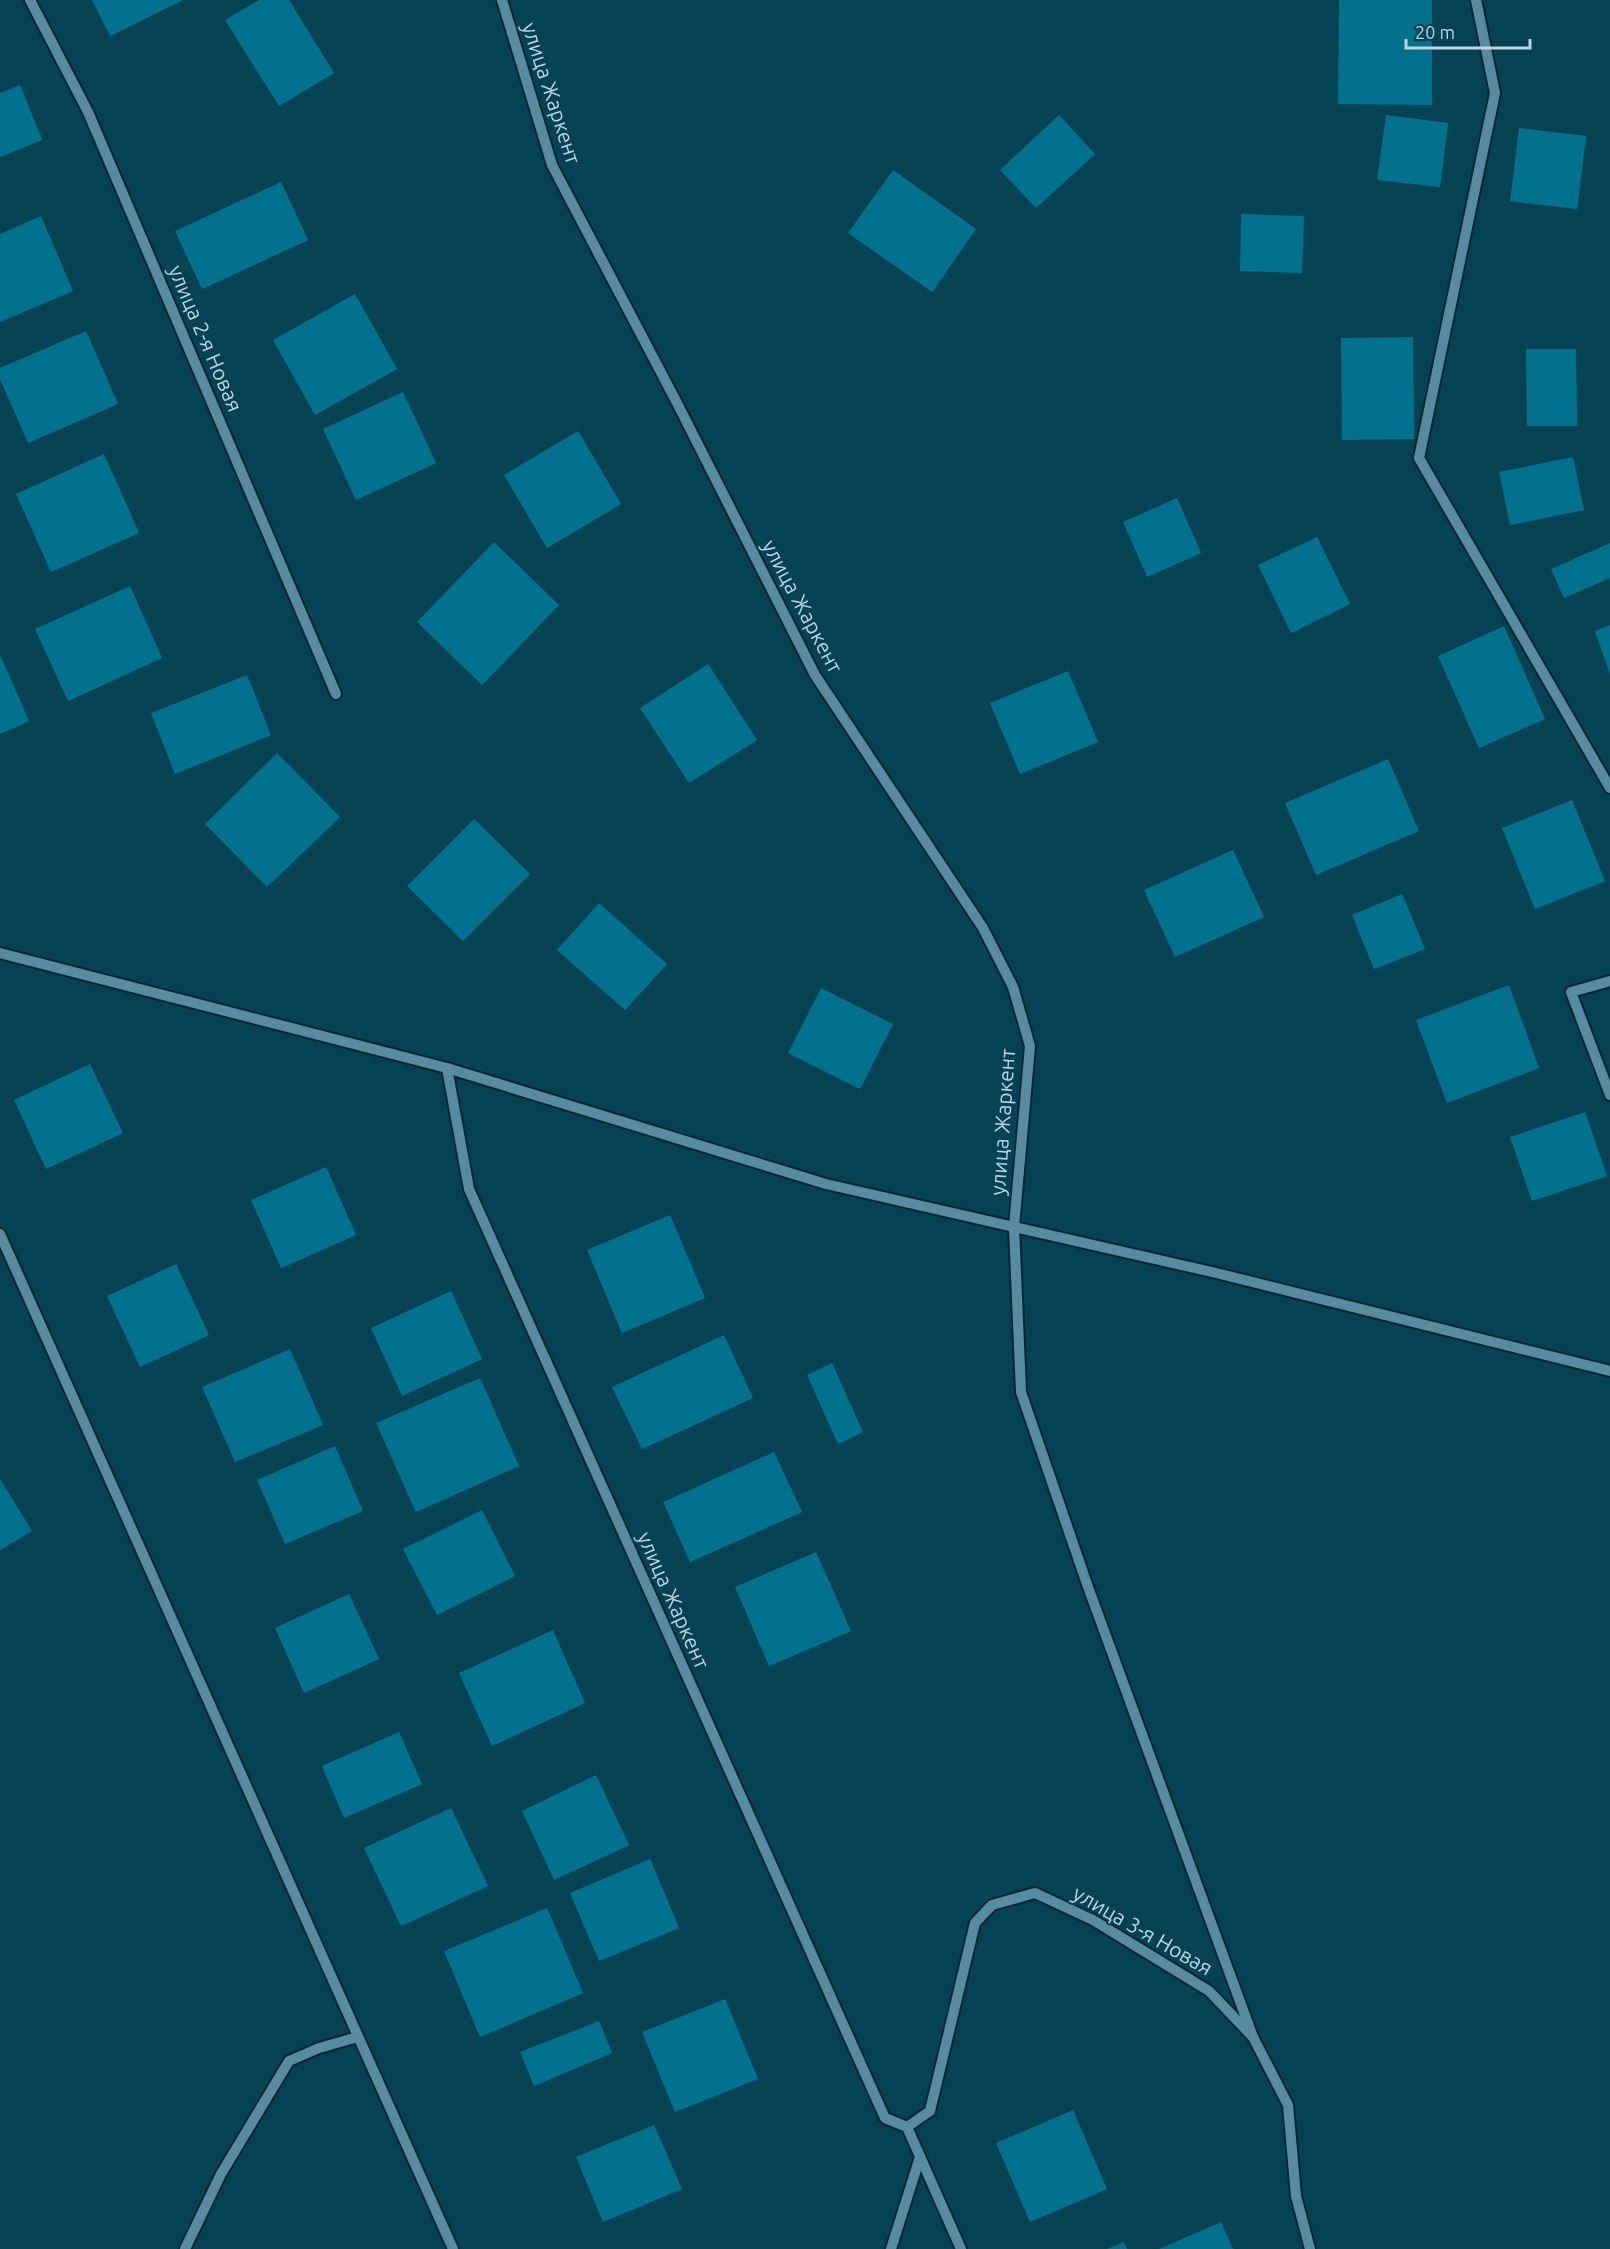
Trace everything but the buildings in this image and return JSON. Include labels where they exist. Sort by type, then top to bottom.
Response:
[{"type":"street","name":"улица 2-я Новая","points":[[30,0],[88,112],[336,694]]},
{"type":"street","name":"улица Жаркент","points":[[502,0],[552,165],[676,401],[815,675],[984,928],[1013,987],[1030,1046],[1014,1227],[1022,1392],[1088,1587],[1253,2037]]},
{"type":"street","points":[[1476,0],[1496,93],[1419,458],[1610,788]]},
{"type":"street","points":[[0,952],[447,1068],[826,1184],[1223,1275],[1610,1371]]},
{"type":"street","points":[[1610,981],[1571,992],[1610,1095]]},
{"type":"street","name":"улица Жаркент","points":[[447,1068],[468,1190],[885,2118],[906,2127]]},
{"type":"street","points":[[0,1234],[453,2249]]},
{"type":"street","name":"улица 3-я Новая","points":[[906,2127],[930,2111],[975,1923],[992,1905],[1035,1893],[1093,1920],[1209,1991],[1253,2037],[1288,2105],[1296,2196],[1310,2249]]},
{"type":"street","points":[[185,2249],[221,2174],[289,2061],[319,2048],[358,2037]]},
{"type":"street","points":[[906,2127],[961,2249]]},
{"type":"street","points":[[891,2249],[920,2157]]}]
